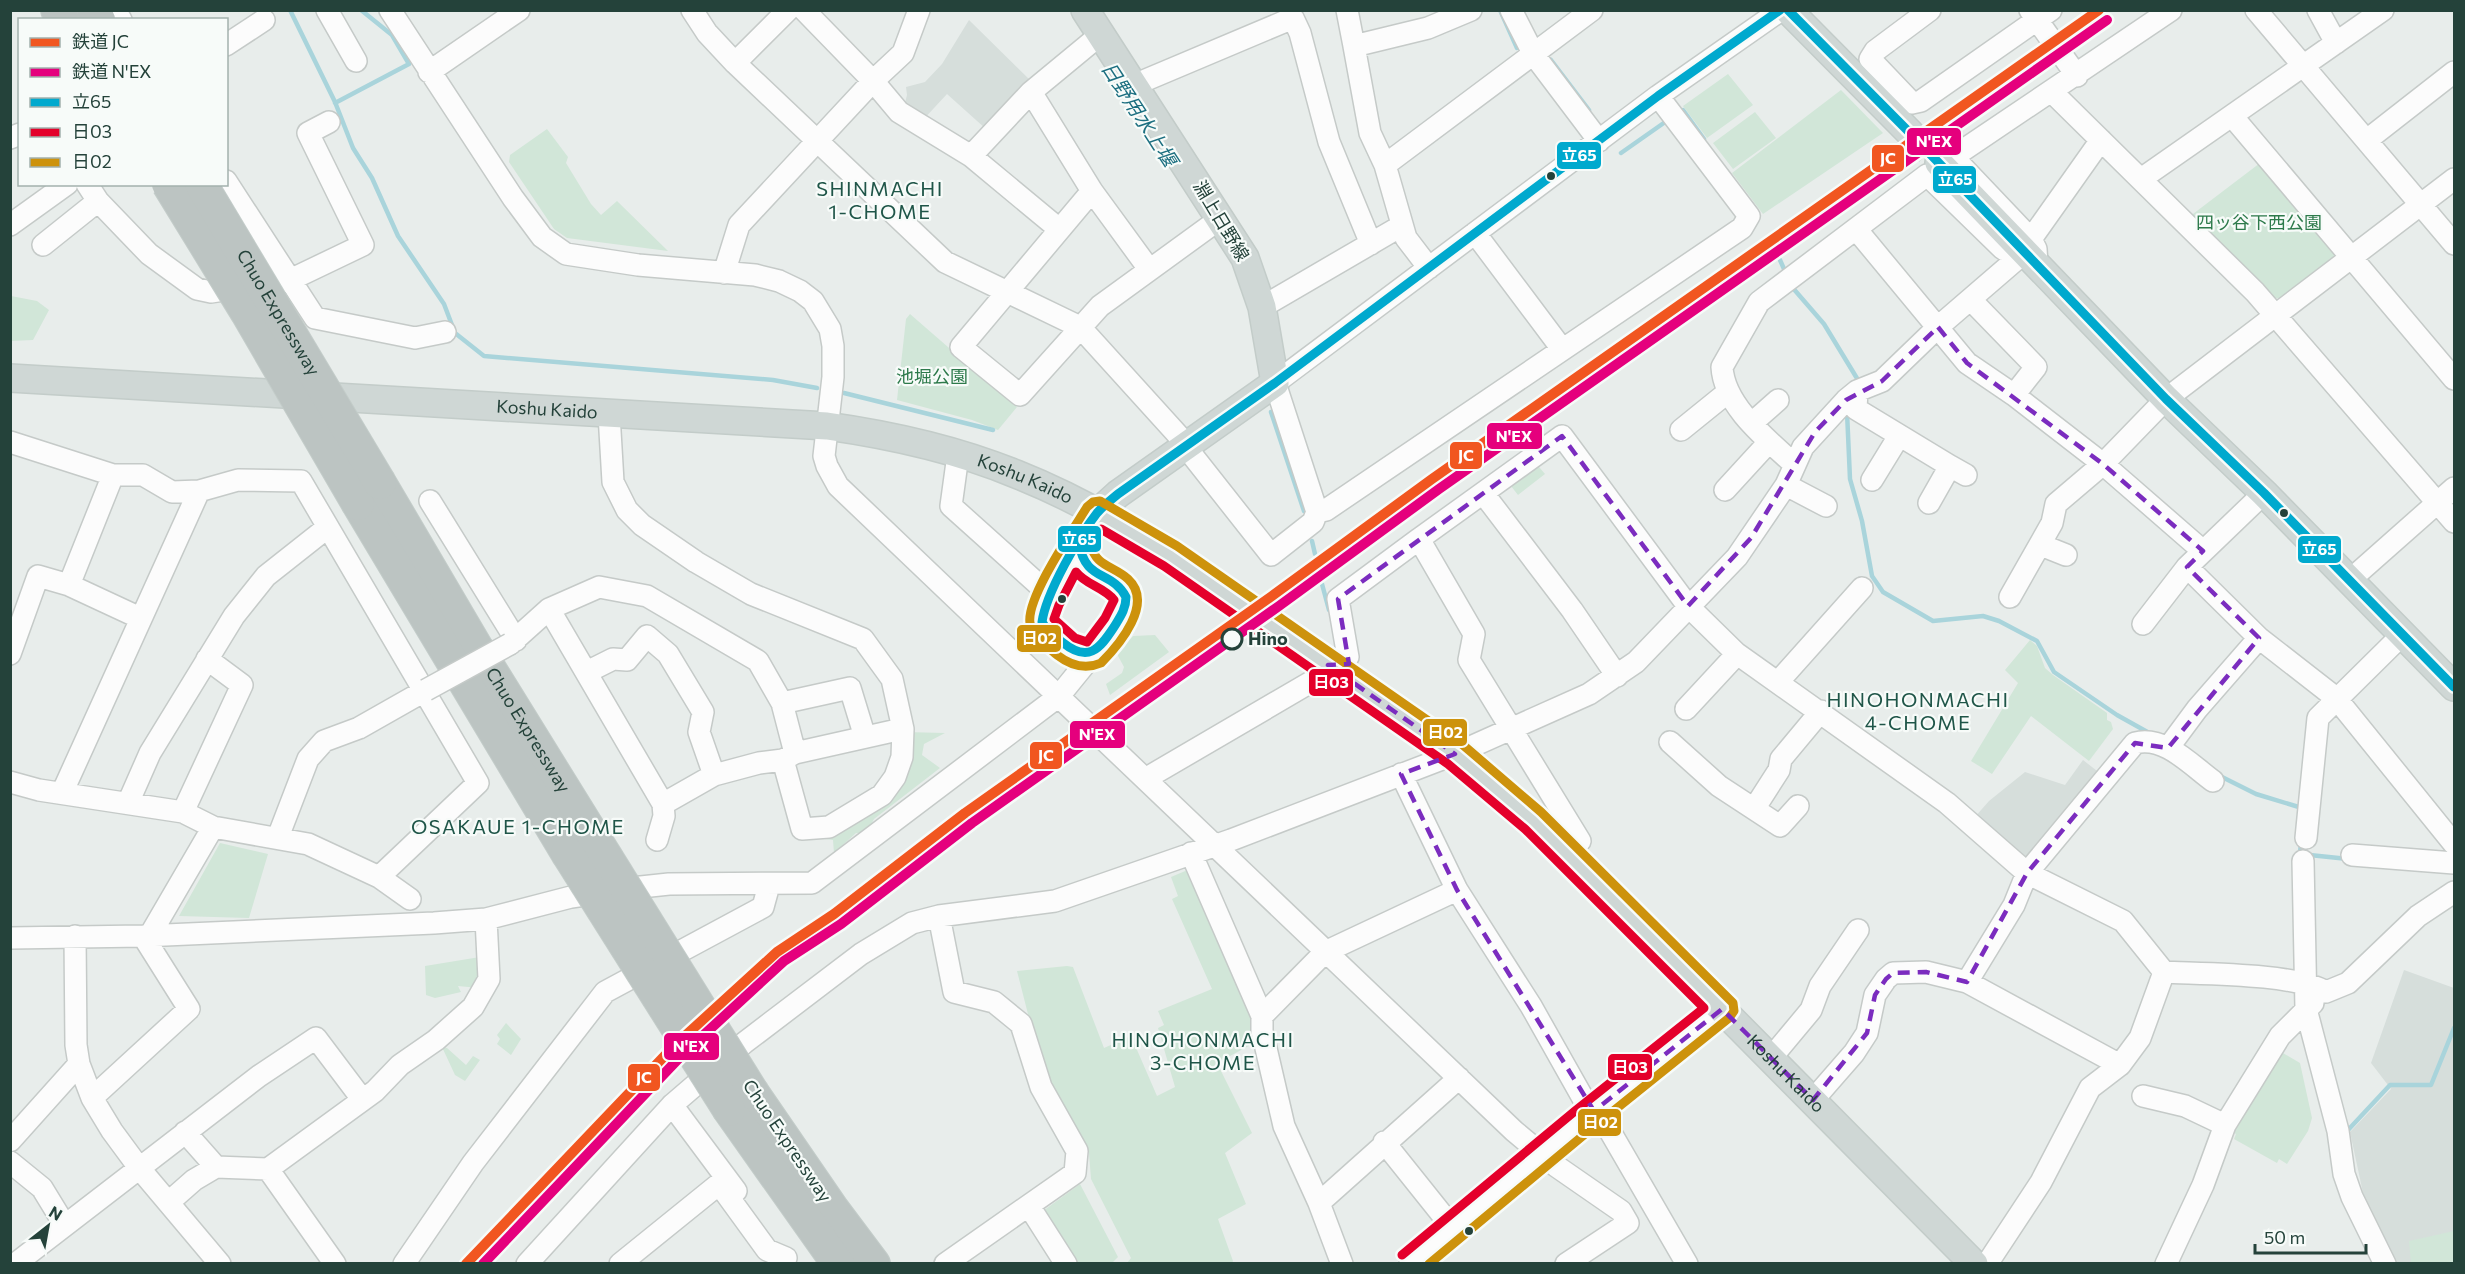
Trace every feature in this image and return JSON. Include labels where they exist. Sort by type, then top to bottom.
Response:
[{"type":"highway","name":"Chuo Expressway","points":[[169,186],[247,313],[567,854],[741,1101],[832,1208],[874,1263]]},
{"type":"highway","name":"Chuo Expressway","points":[[202,186],[477,648],[594,837],[741,1101],[838,1263]]},
{"type":"main road","name":"淵上日野線","points":[[1085,10],[1095,40],[1134,85],[1245,258],[1262,307],[1275,383]]},
{"type":"main road","points":[[1788,10],[1910,133]]},
{"type":"main road","points":[[1939,163],[2027,249],[2166,399],[2264,493],[2454,687]]},
{"type":"main road","name":"Koshu Kaido","points":[[10,378],[827,426],[870,432],[958,454],[1017,474],[1096,513],[1170,556],[1455,754],[1533,820],[1974,1263]]},
{"type":"main road","points":[[1096,513],[1118,494],[1275,383]]},
{"type":"street","points":[[327,10],[356,61]]},
{"type":"street","points":[[390,10],[513,198],[542,237],[566,254],[638,265],[755,275],[779,281],[800,291],[813,301],[830,330],[833,346],[833,377],[824,456],[838,486],[1059,696],[1152,775],[1214,846],[1541,1154],[1621,1211],[1628,1223],[1566,1263]]},
{"type":"street","points":[[429,72],[519,10]]},
{"type":"street","points":[[692,10],[708,33],[735,63],[945,262],[1080,327],[1186,445],[1271,555],[1313,522],[1317,512],[1275,383],[1599,141],[1669,109],[1781,10]]},
{"type":"street","points":[[735,63],[788,10]]},
{"type":"street","points":[[804,10],[873,81],[899,112],[971,156],[1059,229]]},
{"type":"street","points":[[724,273],[739,225],[873,81],[903,53],[919,10]]},
{"type":"street","points":[[1347,10],[1370,133],[1385,165],[1401,226],[1406,237],[1429,268]]},
{"type":"street","points":[[1354,46],[1428,28],[1471,10]]},
{"type":"street","points":[[1511,10],[1534,55],[1599,141]]},
{"type":"street","points":[[1385,165],[1592,10]]},
{"type":"street","points":[[1930,10],[1875,51],[1870,59],[1912,103],[1921,101],[2039,14],[2077,76]]},
{"type":"street","points":[[2027,249],[1953,157],[2077,76],[2171,10]]},
{"type":"street","points":[[2256,10],[2454,244]]},
{"type":"street","points":[[2319,10],[2336,43]]},
{"type":"street","points":[[2141,179],[2383,10]]},
{"type":"street","points":[[1134,85],[1293,18],[1300,33],[1329,142],[1371,244]]},
{"type":"street","points":[[228,44],[264,20]]},
{"type":"street","points":[[971,156],[1031,92],[1095,40]]},
{"type":"street","points":[[2367,140],[2454,72]]},
{"type":"street","points":[[1031,92],[1092,191],[1149,268]]},
{"type":"street","points":[[2052,92],[2276,315],[2454,522]]},
{"type":"street","points":[[1317,512],[1326,510],[1742,228],[1749,216],[1669,109]]},
{"type":"street","points":[[2232,117],[2454,378]]},
{"type":"street","points":[[43,245],[93,193],[149,255],[197,289],[211,292],[290,280],[363,245],[308,133],[329,122]]},
{"type":"street","points":[[527,1263],[672,1105],[744,1043],[861,954],[912,923],[939,916],[1055,901],[1214,846],[1455,754],[1589,694],[1617,676],[1636,662],[1737,557],[1786,485],[1803,447],[1815,432],[1857,391],[1882,381],[1938,327],[2027,249],[2101,140]]},
{"type":"street","points":[[1795,465],[1731,400],[1723,378],[1722,367],[1759,302],[1927,175],[2003,249],[2027,249]]},
{"type":"street","points":[[2010,597],[2052,523],[2056,504],[2103,464],[2166,399],[2454,179]]},
{"type":"street","points":[[228,184],[315,318],[415,338],[445,332]]},
{"type":"street","points":[[10,225],[64,186]]},
{"type":"street","points":[[1092,191],[961,347],[1020,395],[1100,306],[1149,268],[1221,218]]},
{"type":"street","points":[[1262,307],[1401,226]]},
{"type":"street","points":[[1856,229],[1967,363],[2014,395],[2103,464],[2203,552]]},
{"type":"street","points":[[1475,233],[1562,349]]},
{"type":"street","points":[[1971,300],[2036,367],[2014,395]]},
{"type":"street","points":[[1857,391],[1856,409],[1958,470],[1929,503]]},
{"type":"street","points":[[1682,430],[1728,392]]},
{"type":"street","points":[[1752,423],[1778,400]]},
{"type":"street","points":[[278,837],[308,759],[324,741],[359,728],[513,642],[549,609],[599,587],[647,596],[758,662],[782,703],[801,828],[829,827],[882,795],[895,777],[902,757],[903,729],[892,679],[863,639],[751,594],[696,562],[642,525],[627,510],[613,482],[609,414]]},
{"type":"street","points":[[1152,775],[1316,679],[1328,665],[1343,664],[1348,657],[1338,599],[1562,435],[1688,606],[1737,654],[1821,711],[1947,803],[2027,873],[2123,921],[2164,972],[2273,979],[2318,987],[2326,992]]},
{"type":"street","points":[[1872,480],[1899,436]]},
{"type":"street","points":[[10,442],[112,475],[143,476],[172,492],[199,491],[238,480],[301,481],[426,690],[478,783],[379,877]]},
{"type":"street","points":[[1725,490],[1770,442]]},
{"type":"street","points":[[958,454],[951,506],[1054,587]]},
{"type":"street","points":[[69,585],[112,475]]},
{"type":"street","points":[[1786,485],[1826,506]]},
{"type":"street","points":[[2350,580],[2454,488]]},
{"type":"street","points":[[62,793],[199,491]]},
{"type":"street","points":[[1483,493],[1572,610],[1617,676]]},
{"type":"street","points":[[2143,624],[2187,567],[2264,493]]},
{"type":"street","points":[[430,501],[513,642]]},
{"type":"street","points":[[1094,653],[1080,654],[1070,650],[1042,622],[1042,615],[1054,587],[1096,513]]},
{"type":"street","points":[[128,803],[150,753],[234,616],[266,576],[328,527]]},
{"type":"street","points":[[1419,539],[1474,634],[1468,660],[1580,841],[1567,854]]},
{"type":"street","points":[[10,938],[146,936],[486,919],[571,897],[641,887],[669,884],[812,883],[1059,696],[1094,653],[1110,632],[1126,604],[1125,594],[1120,587],[1090,570],[1084,563],[1079,543]]},
{"type":"street","points":[[2041,544],[2066,555]]},
{"type":"street","points":[[2187,567],[2259,638],[2336,698],[2454,844]]},
{"type":"street","points":[[1054,587],[1090,570]]},
{"type":"street","points":[[10,654],[38,576],[69,585],[140,618]]},
{"type":"street","points":[[1778,682],[1862,588]]},
{"type":"street","points":[[549,609],[663,804],[664,816],[657,840]]},
{"type":"street","points":[[2306,838],[2318,718],[2403,634]]},
{"type":"street","points":[[587,672],[613,659],[627,660],[647,636],[668,654],[703,712],[699,732],[714,775]]},
{"type":"street","points":[[2168,748],[2197,709],[2259,638]]},
{"type":"street","points":[[1070,650],[1076,669],[1074,677]]},
{"type":"street","points":[[1686,709],[1737,654]]},
{"type":"street","points":[[183,812],[242,685],[207,659]]},
{"type":"street","points":[[782,703],[850,688],[865,737]]},
{"type":"street","points":[[1754,809],[1779,770],[1781,759],[1821,711]]},
{"type":"street","points":[[663,804],[714,775],[893,731]]},
{"type":"street","points":[[1967,982],[2014,905],[2027,873],[2135,743],[2144,741],[2168,748],[2212,782]]},
{"type":"street","points":[[1670,742],[1719,786],[1780,826],[1798,806]]},
{"type":"street","points":[[1401,774],[1457,890],[1531,1006],[1584,1100],[1607,1126],[1687,1263]]},
{"type":"street","points":[[10,782],[62,793],[183,812],[213,827],[308,844],[379,877],[410,899]]},
{"type":"street","points":[[146,936],[213,827]]},
{"type":"street","points":[[1191,853],[1262,1016],[1262,1031],[1284,1125],[1342,1263]]},
{"type":"street","points":[[2352,855],[2454,863]]},
{"type":"street","points":[[2303,861],[2306,1009],[2338,1131],[2344,1174],[2352,1197],[2385,1263]]},
{"type":"street","points":[[404,1263],[473,1162],[605,992],[763,907],[769,885]]},
{"type":"street","points":[[1262,1016],[1326,952],[1457,890]]},
{"type":"street","points":[[2166,1263],[2199,1194],[2225,1125],[2280,1036],[2326,992],[2348,983],[2418,916],[2454,892]]},
{"type":"street","points":[[939,916],[954,992],[994,1002],[1021,1024],[1041,1087],[1077,1151],[1075,1173],[945,1263]]},
{"type":"street","points":[[169,1202],[194,1180],[216,1167],[268,1169],[375,1091],[400,1065],[436,1040],[473,1007],[489,979],[486,919]]},
{"type":"street","points":[[1771,1058],[1811,1010],[1820,986],[1857,930]]},
{"type":"street","points":[[75,936],[76,1045],[79,1064],[92,1098],[112,1131],[140,1169],[220,1263]]},
{"type":"street","points":[[92,1098],[189,1009],[146,936]]},
{"type":"street","points":[[1813,1100],[1854,1053],[1867,1033],[1875,995],[1893,973],[1926,972],[1967,982],[2120,1065]]},
{"type":"street","points":[[1987,1263],[2041,1182],[2090,1088],[2120,1065],[2140,1038],[2164,972]]},
{"type":"street","points":[[1410,1263],[1541,1154],[1722,1009]]},
{"type":"street","points":[[15,1263],[259,1076],[316,1038],[362,1099]]},
{"type":"street","points":[[10,1141],[79,1064]]},
{"type":"street","points":[[1318,1203],[1384,1142],[1459,1078]]},
{"type":"street","points":[[2143,1096],[2186,1106],[2225,1125]]},
{"type":"street","points":[[672,1105],[785,1262]]},
{"type":"street","points":[[185,1132],[216,1167]]},
{"type":"street","points":[[1384,1142],[1452,1227]]},
{"type":"street","points":[[10,1162],[42,1188],[64,1224]]},
{"type":"street","points":[[268,1169],[335,1263]]},
{"type":"street","points":[[620,1263],[719,1184],[767,1250],[785,1262]]},
{"type":"street","points":[[1029,1206],[1066,1263]]},
{"type":"highlighted area","points":[[1938,327],[1967,363],[2103,464],[2203,551],[2187,567],[2259,638],[2168,748],[2135,743],[2027,873],[1967,982],[1926,972],[1893,973],[1886,979],[1875,995],[1867,1033],[1813,1100],[1722,1009],[1594,1111],[1457,890],[1401,774],[1455,754],[1328,665],[1349,664],[1338,599],[1562,436],[1688,606],[1751,538],[1815,432],[1846,400],[1882,381]]},
{"type":"shaded area","points":[[969,20],[1031,81],[986,129],[947,94],[922,121],[904,107],[906,87],[925,82],[942,64]]},
{"type":"shaded area","points":[[2083,760],[2101,774],[2033,860],[2021,860],[1974,818],[1989,801],[2025,772],[2065,785]]},
{"type":"shaded area","points":[[2404,970],[2454,988],[2454,1263],[2394,1263],[2363,1193],[2350,1132],[2391,1089],[2371,1063]]},
{"type":"green space","points":[[1728,74],[1753,105],[1707,138],[1683,106]]},
{"type":"green space","points":[[1841,90],[1883,133],[1763,214],[1732,173]]},
{"type":"green space","points":[[1755,112],[1776,138],[1733,169],[1713,143]]},
{"type":"green space","points":[[547,129],[568,157],[566,163],[591,204],[601,215],[617,201],[668,251],[567,238],[554,229],[509,162],[510,155]]},
{"type":"green space","name":"四ッ谷下西公園","points":[[2264,160],[2324,231],[2337,257],[2282,299],[2270,297],[2189,217]]},
{"type":"green space","points":[[11,296],[37,301],[49,310],[33,340],[11,341]]},
{"type":"green space","name":"池堀公園","points":[[910,314],[1017,407],[998,430],[972,420],[897,400],[906,319]]},
{"type":"green space","points":[[1534,461],[1545,474],[1518,495],[1507,481]]},
{"type":"green space","points":[[1155,635],[1169,652],[1110,695],[1106,684],[1122,673],[1124,667],[1117,654],[1133,636]]},
{"type":"green space","points":[[2030,640],[2037,646],[2045,668],[2107,713],[2107,720],[2111,722],[2113,729],[2089,761],[2031,716],[1992,774],[1971,761],[2018,683],[2005,670]]},
{"type":"green space","points":[[905,732],[945,733],[924,744],[922,755],[940,768],[874,819],[866,834],[856,833],[834,853],[833,840],[792,835],[829,834],[881,798]]},
{"type":"green space","points":[[220,843],[268,854],[249,918],[179,916]]},
{"type":"green space","points":[[1190,869],[1256,1010],[1256,1042],[1217,1063],[1252,1133],[1225,1153],[1246,1204],[1218,1219],[1232,1263],[1127,1263],[1131,1258],[1091,1179],[1089,1153],[1053,1088],[1029,1018],[1017,971],[1073,967],[1104,1048],[1131,1036],[1157,1096],[1175,1087],[1158,1028],[1164,1025],[1158,1011],[1212,989],[1172,899],[1178,896],[1171,877]]},
{"type":"green space","points":[[475,931],[483,932],[479,988],[458,986],[461,992],[435,998],[426,995],[425,966],[480,957]]},
{"type":"green space","points":[[506,1023],[521,1039],[511,1055],[497,1044],[500,1039],[497,1035]]},
{"type":"green space","points":[[442,1047],[447,1048],[466,1065],[473,1056],[480,1060],[465,1081],[455,1075]]},
{"type":"green space","points":[[2276,1049],[2300,1063],[2312,1118],[2308,1131],[2287,1164],[2279,1159],[2277,1163],[2234,1139],[2236,1134],[2228,1130]]},
{"type":"green space","points":[[1080,1184],[1118,1257],[1112,1263],[1078,1263],[1043,1211]]},
{"type":"green space","points":[[2454,1231],[2454,1263],[2411,1263],[2409,1241]]},
{"type":"waterway","points":[[290,10],[335,102],[353,148],[372,178],[398,236],[444,304],[455,333],[484,356],[773,380],[817,388]]},
{"type":"waterway","points":[[335,103],[409,64],[392,35],[361,10]]},
{"type":"waterway","points":[[1500,10],[1517,48]]},
{"type":"waterway","points":[[1551,60],[1589,110]]},
{"type":"waterway","points":[[1677,114],[1683,110],[1704,139]]},
{"type":"waterway","points":[[1621,153],[1668,120]]},
{"type":"waterway","points":[[1780,260],[1784,269]]},
{"type":"waterway","points":[[1792,287],[1824,324],[1858,380]]},
{"type":"waterway","points":[[844,393],[993,430]]},
{"type":"waterway","name":"日野用水上堰","points":[[1271,412],[1304,511]]},
{"type":"waterway","points":[[1847,412],[1850,479],[1862,521],[1872,576],[1883,592],[1933,621],[1983,616],[1999,621],[2037,641],[2054,672],[2117,715],[2151,734]]},
{"type":"waterway","name":"日野用水上堰","points":[[1312,541],[1315,554]]},
{"type":"waterway","name":"日野用水上堰","points":[[1322,584],[1329,610]]},
{"type":"waterway","points":[[2218,775],[2256,794],[2302,808]]},
{"type":"waterway","points":[[2301,842],[2300,854],[2348,859]]},
{"type":"waterway","points":[[2349,1129],[2390,1085],[2431,1085],[2454,1028]]},
{"type":"tunnel","points":[[1910,133],[1939,163]]},
{"type":"rail line","name":"JC","points":[[466,1264],[674,1046],[777,952],[834,914],[965,813],[1272,596],[1432,479],[2099,10]]},
{"type":"rail line","name":"N'EX","points":[[483,1264],[682,1055],[784,961],[841,924],[972,823],[1279,606],[1439,489],[2107,20]]},
{"type":"transit line","name":"立65","points":[[1079,543],[1087,564],[1114,583],[1126,597],[1122,613],[1109,635],[1098,647],[1086,653],[1079,652],[1062,642],[1042,622],[1050,596],[1064,565],[1104,505],[1275,383],[1658,96],[1780,10]]},
{"type":"transit line","name":"立65","points":[[1788,10],[2166,399],[2264,493],[2454,687]]},
{"type":"transit line","name":"日02","points":[[1091,545],[1096,557],[1128,579],[1135,589],[1136,611],[1125,634],[1101,663],[1089,666],[1078,665],[1057,655],[1034,632],[1030,623],[1031,612],[1043,581],[1072,531],[1087,507],[1093,502],[1100,501],[1177,546],[1463,745],[1541,812],[1733,1003],[1734,1011],[1729,1018],[1429,1264]]},
{"type":"transit line","name":"日03","points":[[1091,545],[1101,529],[1164,566],[1448,764],[1525,829],[1704,1008],[1575,1111],[1402,1255]]},
{"type":"transit line","name":"日03","points":[[1076,572],[1114,600],[1105,618],[1087,642],[1075,638],[1054,619],[1076,572]]},
{"type":"place","name":"Hino","points":[[1232,639]]},
{"type":"district","name":"SHINMACHI 1-CHOME","points":[[880,200]]},
{"type":"district","name":"HINOHONMACHI 4-CHOME","points":[[1918,712]]},
{"type":"district","name":"OSAKAUE 1-CHOME","points":[[518,827]]},
{"type":"district","name":"HINOHONMACHI 3-CHOME","points":[[1203,1052]]}]
